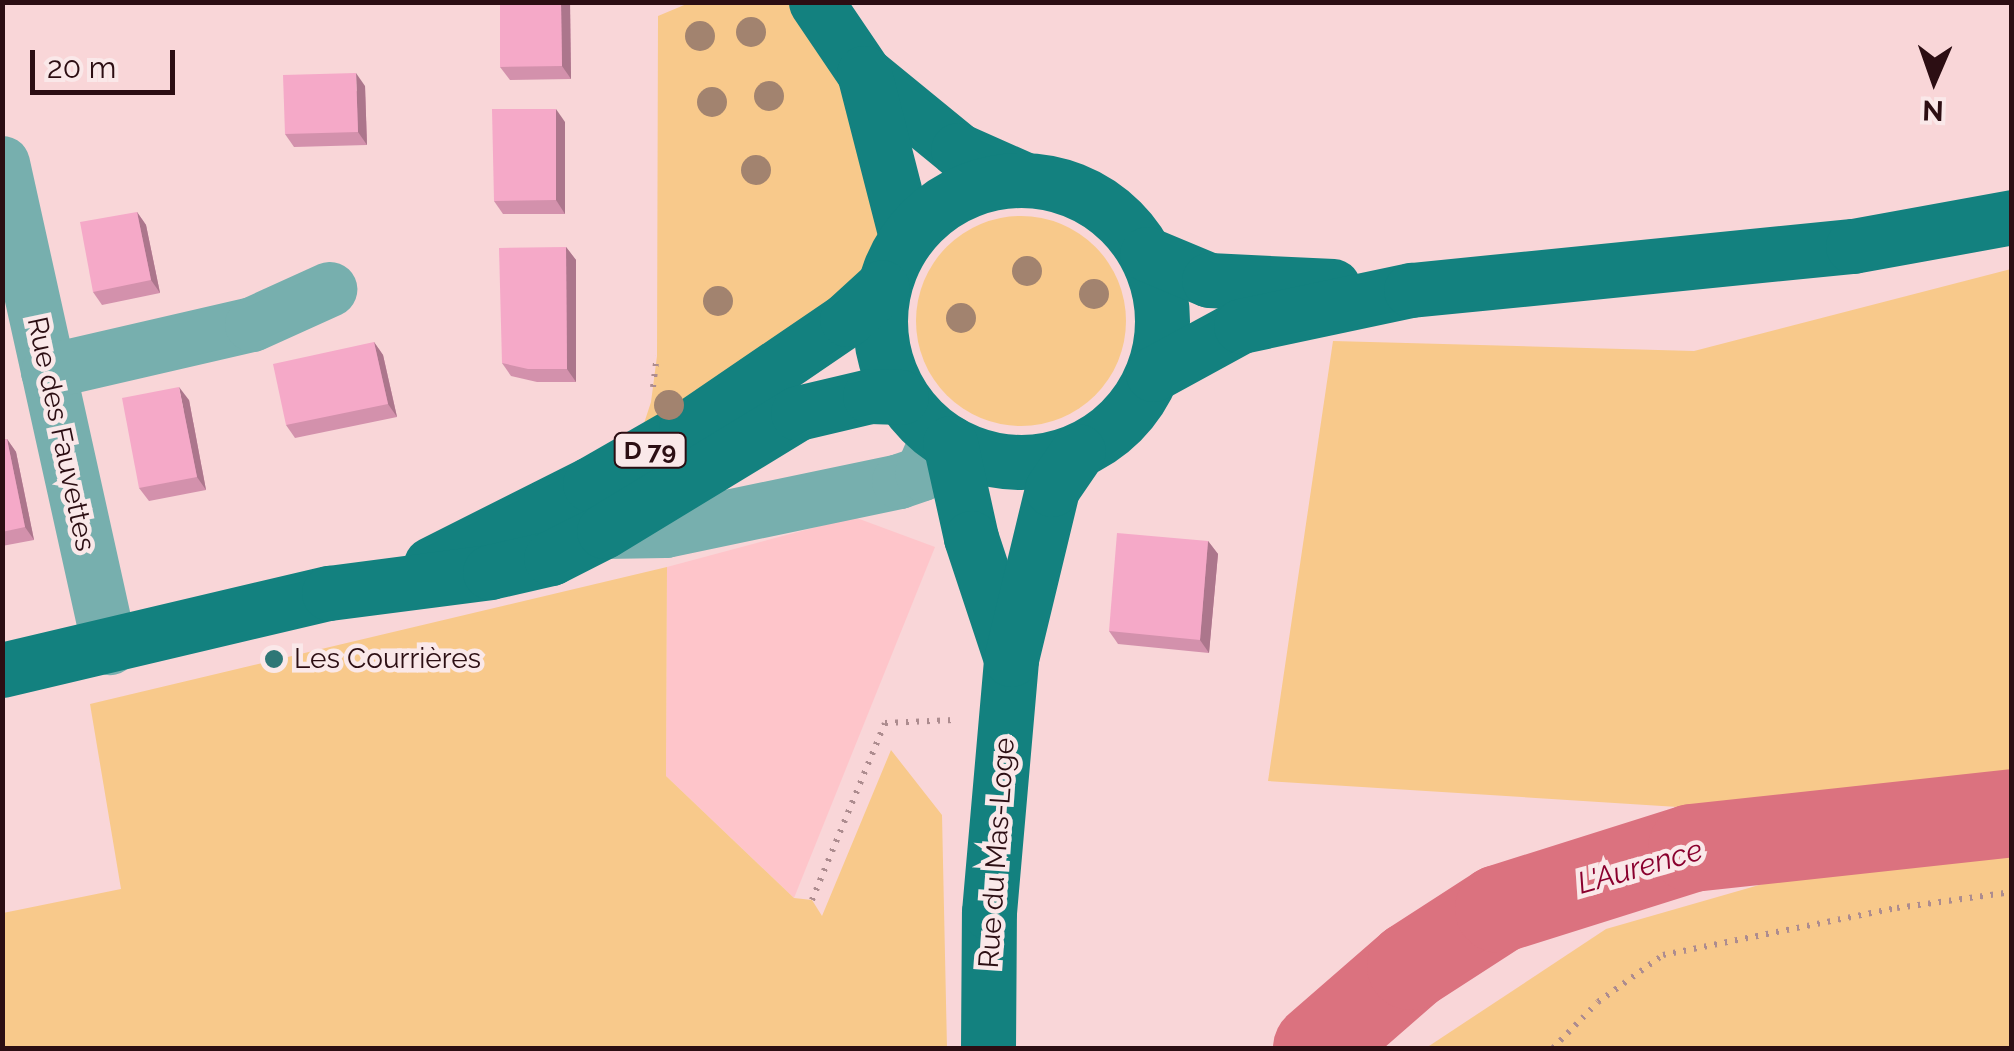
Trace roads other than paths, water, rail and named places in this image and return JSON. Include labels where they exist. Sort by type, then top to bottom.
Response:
[{"type":"main road","points":[[816,2],[864,73],[958,150],[1023,179]]},
{"type":"main road","points":[[864,73],[906,238]]},
{"type":"main road","points":[[1023,179],[1061,184],[1096,199],[1125,224],[1147,254],[1161,292],[1163,334],[1153,374],[1122,419],[1078,451],[1046,460],[1014,462],[980,456],[944,440],[902,397],[886,364],[880,330],[882,287],[906,238],[938,206],[965,192],[1023,179]]},
{"type":"main road","points":[[1153,374],[1241,326],[1411,290],[1852,246],[2012,218]]},
{"type":"main road","points":[[1147,254],[1209,280],[1411,290]]},
{"type":"main road","name":"D 79","points":[[398,581],[590,484],[686,428],[847,319],[882,287]]},
{"type":"main road","name":"D 79","points":[[2,670],[310,597],[398,581],[490,572],[551,558],[604,532],[798,413],[841,400],[902,397]]},
{"type":"main road","name":"Rue du Mas-Loge","points":[[944,440],[1010,659]]},
{"type":"main road","name":"Rue du Mas-Loge","points":[[988,1048],[989,912],[1010,659],[1052,490],[1078,451]]},
{"type":"street","name":"Rue des Fauvettes","points":[[2,163],[109,647]]},
{"type":"street","points":[[48,371],[252,324],[328,288]]},
{"type":"street","points":[[604,532],[665,530],[899,481],[922,473],[944,440]]},
{"type":"waterway","name":"L'Aurence","points":[[1317,1048],[1411,966],[1499,909],[1692,848],[2012,813]]},
{"type":"place","name":"Les Courrières","points":[[274,659]]}]
